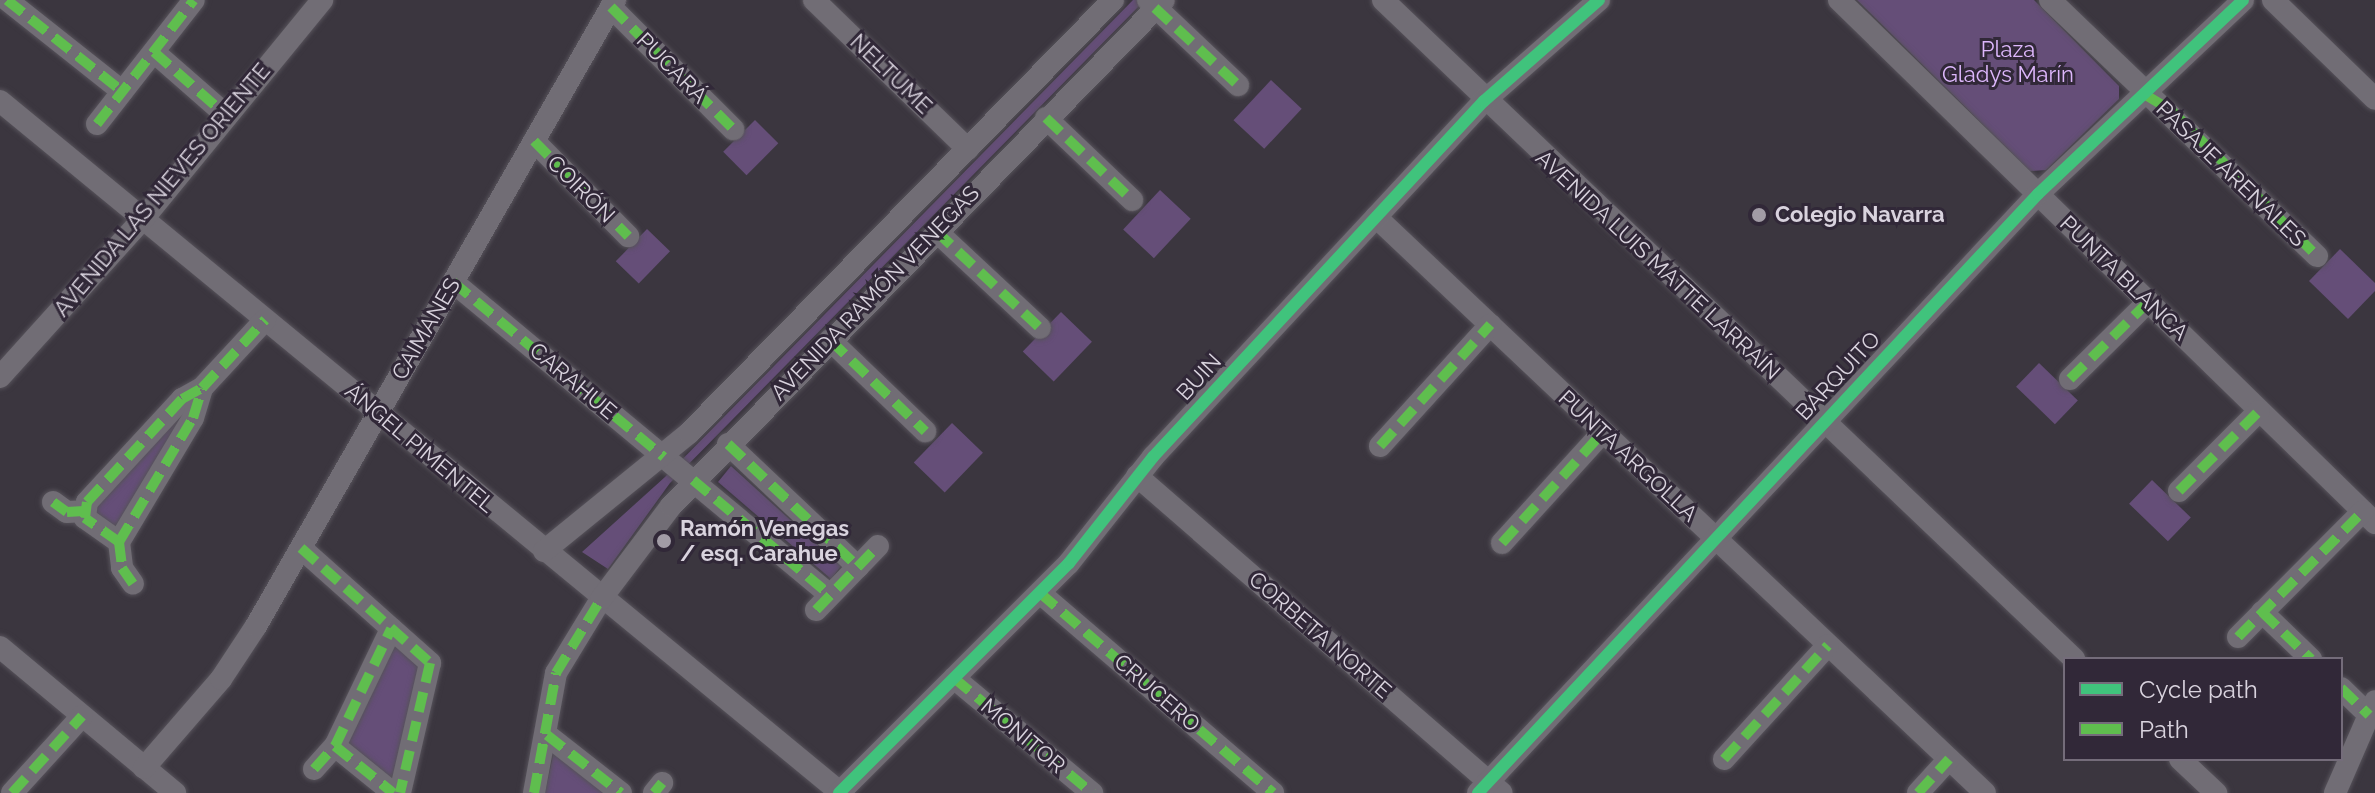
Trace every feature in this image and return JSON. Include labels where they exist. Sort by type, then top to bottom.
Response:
[{"type":"street","points":[[7,0],[122,91]]},
{"type":"street","name":"AVENIDA LAS NIEVES ORIENTE","points":[[0,377],[143,219],[322,0]]},
{"type":"street","name":"NELTUME","points":[[814,0],[968,149]]},
{"type":"street","name":"AVENIDA RAMÓN VENEGAS","points":[[544,551],[664,457],[1113,0]]},
{"type":"street","name":"AVENIDA LUIS MATTE LARRAÍN","points":[[1383,0],[1484,101],[2072,657]]},
{"type":"street","name":"BUIN","points":[[840,793],[1040,593],[1137,476],[1484,101],[1599,0]]},
{"type":"street","name":"PUNTA BLANCA","points":[[1839,0],[2369,517]]},
{"type":"street","name":"PASAJE ARENALES","points":[[2050,0],[2144,94],[2171,110],[2317,256]]},
{"type":"street","name":"BARQUITO","points":[[1490,789],[1714,537],[2038,194],[2243,0]]},
{"type":"street","points":[[2273,0],[2375,99]]},
{"type":"street","points":[[97,124],[154,52],[186,3]]},
{"type":"street","name":"PUCARÁ","points":[[613,3],[733,129]]},
{"type":"street","name":"CAIMANES","points":[[144,768],[235,659],[613,3]]},
{"type":"street","points":[[1156,3],[1238,85]]},
{"type":"street","name":"AVENIDA RAMÓN VENEGAS","points":[[534,793],[556,673],[601,599],[693,480],[1156,3]]},
{"type":"street","points":[[154,52],[227,116]]},
{"type":"street","name":"ÁNGEL PIMENTEL","points":[[0,101],[840,793]]},
{"type":"street","points":[[1046,118],[1132,200]]},
{"type":"street","name":"COIRÓN","points":[[534,141],[628,236]]},
{"type":"street","name":"PUNTA ARGOLLA","points":[[1376,217],[1985,793]]},
{"type":"street","points":[[936,231],[1040,328]]},
{"type":"street","name":"CARAHUE","points":[[453,282],[693,480],[823,602],[858,567]]},
{"type":"street","points":[[2070,379],[2148,302]]},
{"type":"street","points":[[53,502],[67,512],[84,511],[182,399],[202,388],[265,320]]},
{"type":"street","points":[[1380,446],[1490,325]]},
{"type":"street","points":[[830,340],[925,431]]},
{"type":"street","points":[[133,584],[122,568],[119,542],[193,418],[202,388]]},
{"type":"street","points":[[2179,491],[2259,411]]},
{"type":"street","points":[[1502,543],[1603,432]]},
{"type":"street","points":[[728,444],[858,567],[878,546]]},
{"type":"street","name":"CORBETA NORTE","points":[[1137,476],[1490,789]]},
{"type":"street","points":[[84,511],[89,523],[119,542]]},
{"type":"street","points":[[2238,637],[2369,517]]},
{"type":"street","points":[[301,548],[430,663],[400,793]]},
{"type":"street","name":"CRUCERO","points":[[1040,593],[1273,793]]},
{"type":"street","points":[[2262,612],[2309,657]]},
{"type":"street","points":[[314,769],[335,746],[391,629]]},
{"type":"street","points":[[1724,759],[1828,645]]},
{"type":"street","points":[[0,647],[175,793]]},
{"type":"street","name":"MONITOR","points":[[954,678],[1092,793]]},
{"type":"street","points":[[2335,793],[2372,708],[2343,689]]},
{"type":"street","points":[[12,793],[82,716]]},
{"type":"street","points":[[547,735],[621,793]]},
{"type":"street","points":[[335,746],[393,793]]},
{"type":"street","points":[[1918,793],[1949,759]]},
{"type":"street","points":[[2182,761],[2216,793]]},
{"type":"green space","points":[[1133,0],[1145,0],[670,483],[608,569],[582,552],[665,477]]},
{"type":"green space","name":"Plaza Gladys Marín","points":[[1857,0],[2034,0],[2119,86],[2119,99],[2046,170],[2030,171]]},
{"type":"green space","points":[[1271,80],[1302,109],[1264,149],[1233,120]]},
{"type":"green space","points":[[755,120],[778,143],[747,175],[723,152]]},
{"type":"green space","points":[[1160,190],[1191,219],[1154,258],[1123,229]]},
{"type":"green space","points":[[647,229],[670,251],[639,284],[616,261]]},
{"type":"green space","points":[[2340,249],[2375,283],[2375,291],[2348,319],[2309,281]]},
{"type":"green space","points":[[1061,312],[1092,342],[1054,381],[1023,352]]},
{"type":"green space","points":[[2039,363],[2078,401],[2055,424],[2016,387]]},
{"type":"green space","points":[[182,410],[187,414],[120,532],[94,515],[98,503]]},
{"type":"green space","points":[[952,423],[983,453],[945,492],[914,463]]},
{"type":"green space","points":[[731,466],[841,566],[831,579],[718,482]]},
{"type":"green space","points":[[2152,480],[2191,518],[2168,541],[2129,504]]},
{"type":"green space","points":[[394,642],[425,663],[396,782],[344,743]]},
{"type":"green space","points":[[554,751],[605,793],[545,793]]},
{"type":"marked path","points":[[7,0],[122,91]]},
{"type":"marked path","points":[[97,124],[194,0]]},
{"type":"marked path","points":[[611,7],[733,129]]},
{"type":"marked path","points":[[1155,8],[1238,85]]},
{"type":"marked path","points":[[154,52],[227,116]]},
{"type":"marked path","points":[[2144,94],[2171,110],[2317,256]]},
{"type":"marked path","points":[[1046,118],[1132,200]]},
{"type":"marked path","points":[[534,141],[628,236]]},
{"type":"marked path","points":[[936,231],[1040,328]]},
{"type":"marked path","points":[[453,282],[664,457]]},
{"type":"marked path","points":[[2070,379],[2148,302]]},
{"type":"marked path","points":[[119,542],[85,518],[87,502],[182,399],[202,388],[265,320]]},
{"type":"marked path","points":[[1380,446],[1490,325]]},
{"type":"marked path","points":[[830,340],[925,431]]},
{"type":"marked path","points":[[119,542],[193,418],[202,388]]},
{"type":"marked path","points":[[2179,491],[2259,411]]},
{"type":"marked path","points":[[1502,543],[1603,432]]},
{"type":"marked path","points":[[728,444],[858,567]]},
{"type":"marked path","points":[[693,480],[830,595]]},
{"type":"marked path","points":[[53,502],[67,512],[84,511]]},
{"type":"marked path","points":[[2238,637],[2363,511]]},
{"type":"marked path","points":[[119,542],[122,568],[133,584]]},
{"type":"marked path","points":[[816,610],[878,546]]},
{"type":"marked path","points":[[301,548],[430,663],[400,793]]},
{"type":"marked path","points":[[1040,593],[1273,793]]},
{"type":"marked path","points":[[534,793],[556,673],[601,599]]},
{"type":"marked path","points":[[2262,612],[2309,657]]},
{"type":"marked path","points":[[314,769],[335,746],[391,629]]},
{"type":"marked path","points":[[1724,759],[1828,645]]},
{"type":"marked path","points":[[954,678],[1092,793]]},
{"type":"marked path","points":[[2343,690],[2369,715]]},
{"type":"marked path","points":[[12,793],[82,716]]},
{"type":"marked path","points":[[547,735],[621,793]]},
{"type":"marked path","points":[[335,746],[393,793]]},
{"type":"marked path","points":[[1918,793],[1949,759]]},
{"type":"marked path","points":[[654,793],[662,783]]},
{"type":"cycle path","points":[[839,793],[1069,563],[1153,457],[1484,101],[1599,0]]},
{"type":"cycle path","points":[[1478,793],[2038,194],[2243,0]]},
{"type":"place","name":"Colegio Navarra","points":[[1759,215]]},
{"type":"place","name":"Ramón Venegas / esq. Carahue","points":[[664,541]]}]
